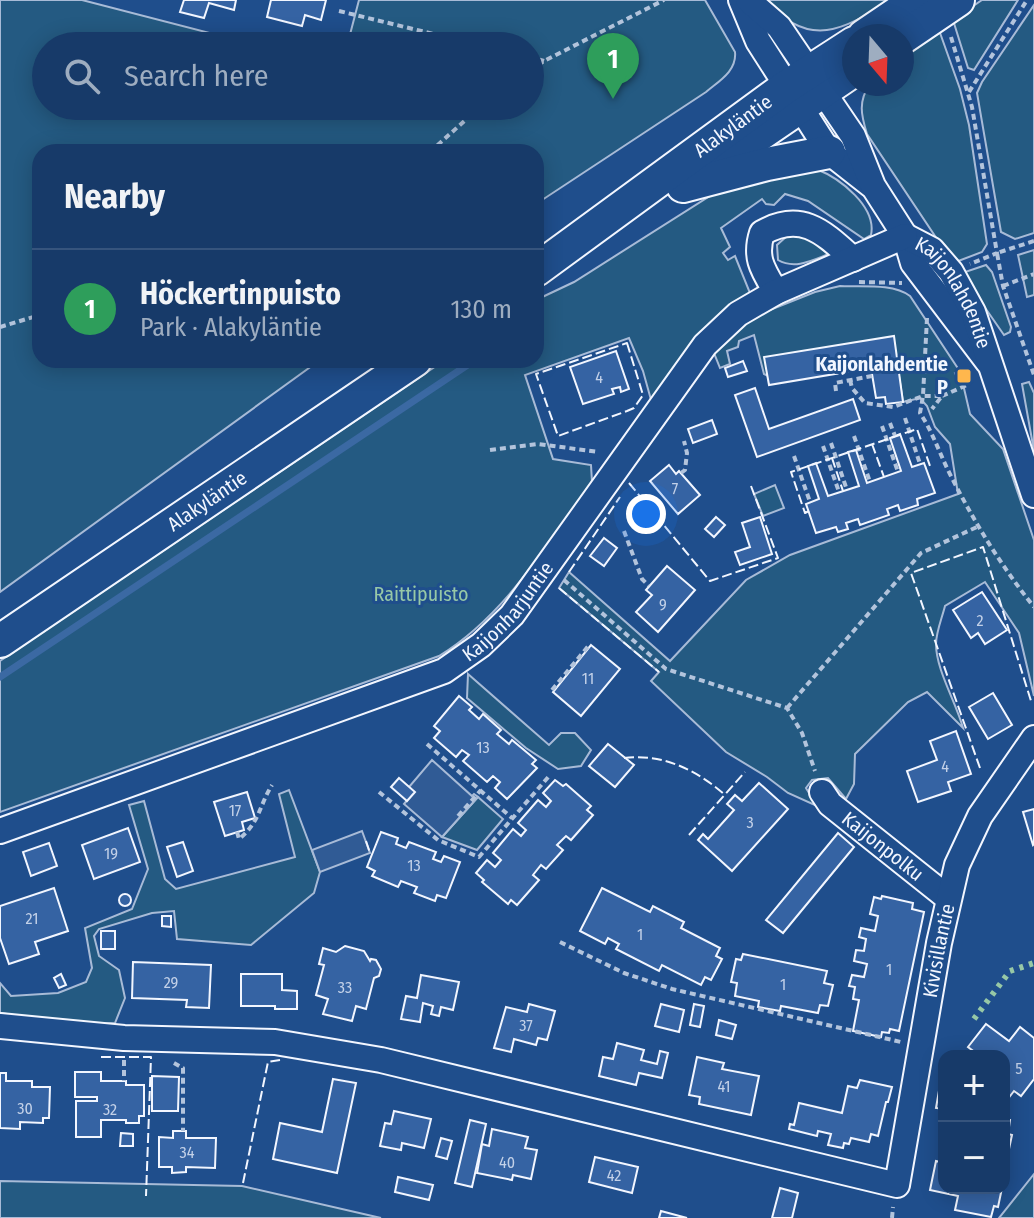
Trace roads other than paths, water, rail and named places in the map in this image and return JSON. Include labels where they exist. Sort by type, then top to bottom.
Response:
[{"type":"main road","points":[[882,24],[917,0]]},
{"type":"main road","points":[[914,32],[952,12]]},
{"type":"main road","name":"Alakyläntie","points":[[544,278],[683,186],[804,90],[842,54]]},
{"type":"main road","name":"Alakyläntie","points":[[544,265],[804,90],[842,75]]},
{"type":"main road","points":[[683,186],[829,152]]},
{"type":"main road","name":"Alakyläntie","points":[[0,641],[403,368]]},
{"type":"street","points":[[741,0],[758,41],[804,90]]},
{"type":"street","points":[[748,0],[779,27],[804,90]]},
{"type":"street","name":"Kaijonlahdentie","points":[[804,90],[829,152],[873,186]]},
{"type":"street","name":"Kaijonlahdentie","points":[[804,90],[853,136],[873,186],[905,236],[932,250],[936,288],[973,312],[1034,495]]},
{"type":"street","points":[[776,292],[762,267],[757,248],[762,233],[778,223],[807,225],[832,240],[853,259]]},
{"type":"street","name":"Kaijonharjuntie","points":[[0,831],[444,671],[481,645],[512,615],[705,345],[738,314],[776,292],[905,236]]},
{"type":"street","name":"Kivisillantie","points":[[0,1026],[124,1038],[275,1042],[328,1050],[381,1060],[897,1185],[948,898],[957,865],[980,816],[1034,738]]},
{"type":"street","name":"Kaijonpolku","points":[[822,792],[830,804],[948,898]]},
{"type":"waterway","points":[[0,677],[463,368]]},
{"type":"place","name":"Höckertinpuisto","points":[[613,99]]},
{"type":"place","name":"Kaijonlahdentie P","points":[[964,376]]},
{"type":"park label","name":"Raittipuisto","points":[[421,594]]}]
